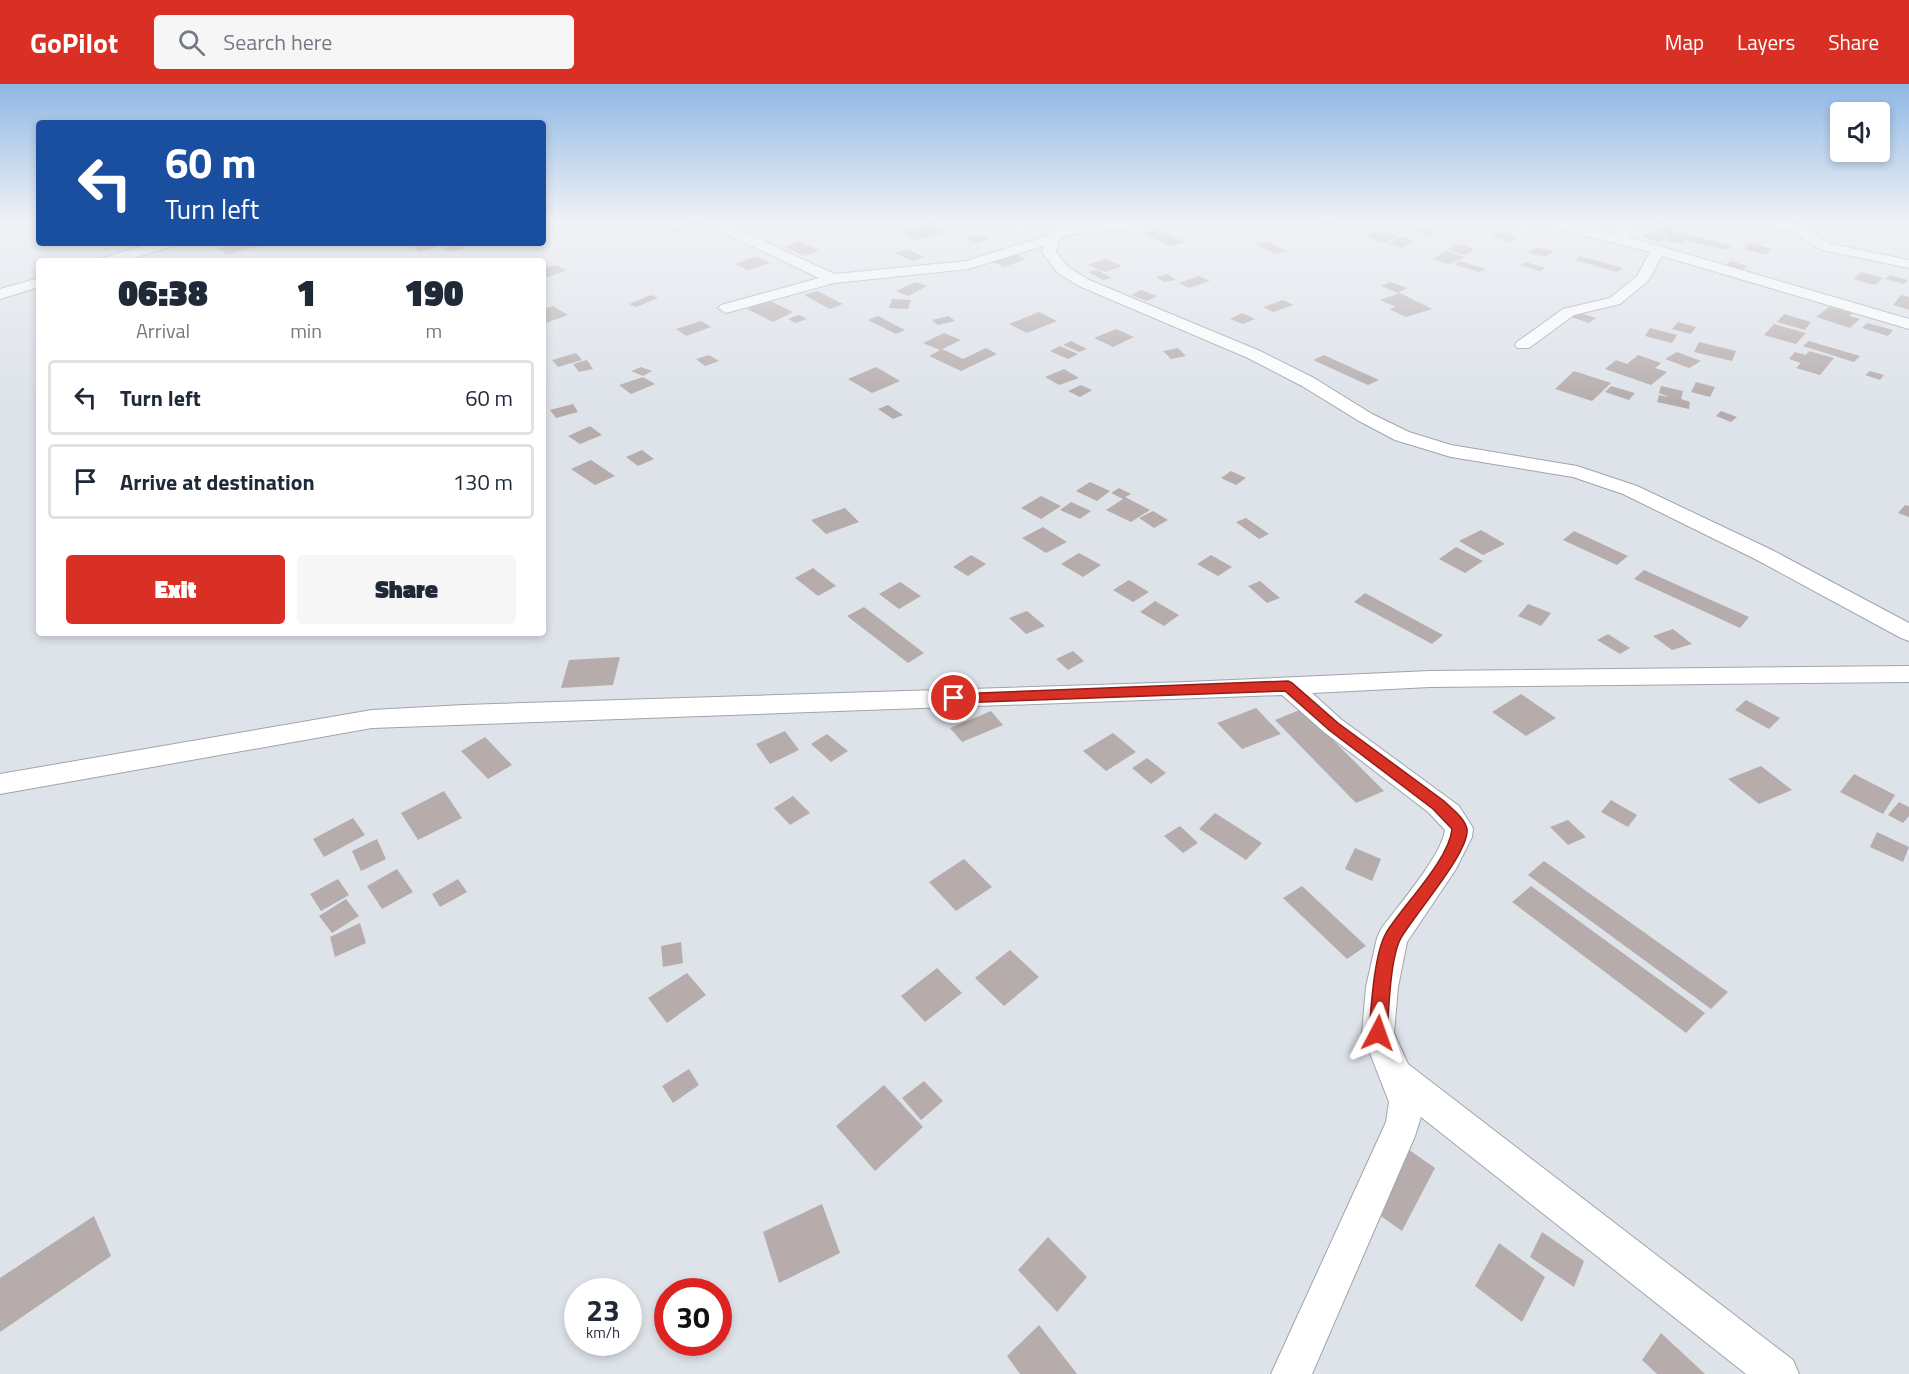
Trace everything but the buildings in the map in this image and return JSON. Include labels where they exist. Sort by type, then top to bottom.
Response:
[{"type":"street","points":[[726,308],[821,282]]},
{"type":"street","points":[[1082,282],[1227,342],[1308,383],[1369,421],[1404,437],[1431,446],[1600,479],[1727,535],[1909,633]]},
{"type":"street","points":[[1523,345],[1569,312],[1615,301],[1637,282]]},
{"type":"street","points":[[1763,282],[1909,324]]},
{"type":"street","points":[[0,294],[36,283]]},
{"type":"street","points":[[0,784],[372,719],[464,714],[1175,692],[1430,679],[1909,674]]},
{"type":"street","points":[[1288,686],[1333,726],[1444,810],[1459,828],[1458,837],[1446,861],[1392,938],[1382,987],[1378,1033],[1406,1102],[1403,1124],[1292,1374]]},
{"type":"street","points":[[1396,1076],[1779,1374]]},
{"type":"route","points":[[954,698],[1288,686],[1333,726],[1449,814],[1459,828],[1458,837],[1446,861],[1392,938],[1382,987],[1378,1033]]}]
